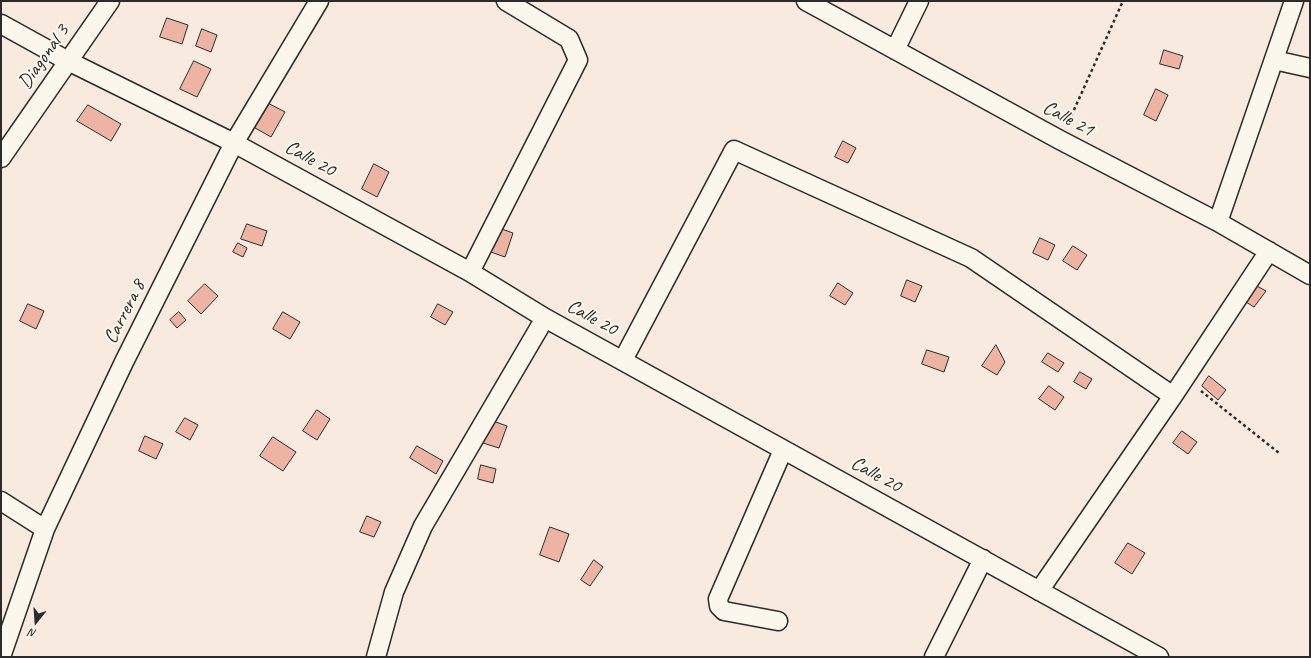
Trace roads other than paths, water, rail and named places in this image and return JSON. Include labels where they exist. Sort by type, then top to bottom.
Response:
[{"type":"street","name":"Diagonal 3","points":[[1,158],[110,1]]},
{"type":"street","name":"Carrera 8","points":[[1,657],[45,529],[124,362],[234,143],[319,1]]},
{"type":"street","points":[[470,272],[578,60],[569,39],[506,1]]},
{"type":"street","name":"Calle 21","points":[[806,1],[1060,140],[1218,222],[1310,276]]},
{"type":"street","points":[[895,50],[919,1]]},
{"type":"street","points":[[1218,222],[1294,1]]},
{"type":"street","name":"Calle 20","points":[[1,24],[68,61],[234,143],[470,272],[545,318],[1159,657]]},
{"type":"street","points":[[1274,60],[1310,68]]},
{"type":"street","points":[[623,360],[734,150],[971,258],[1173,396]]},
{"type":"street","points":[[1039,591],[1173,396],[1269,251]]},
{"type":"street","points":[[376,657],[394,592],[422,526],[545,318]]},
{"type":"street","points":[[778,621],[724,611],[719,606],[718,599],[783,450]]},
{"type":"street","points":[[1,501],[45,529]]},
{"type":"street","points":[[934,657],[983,559]]}]
